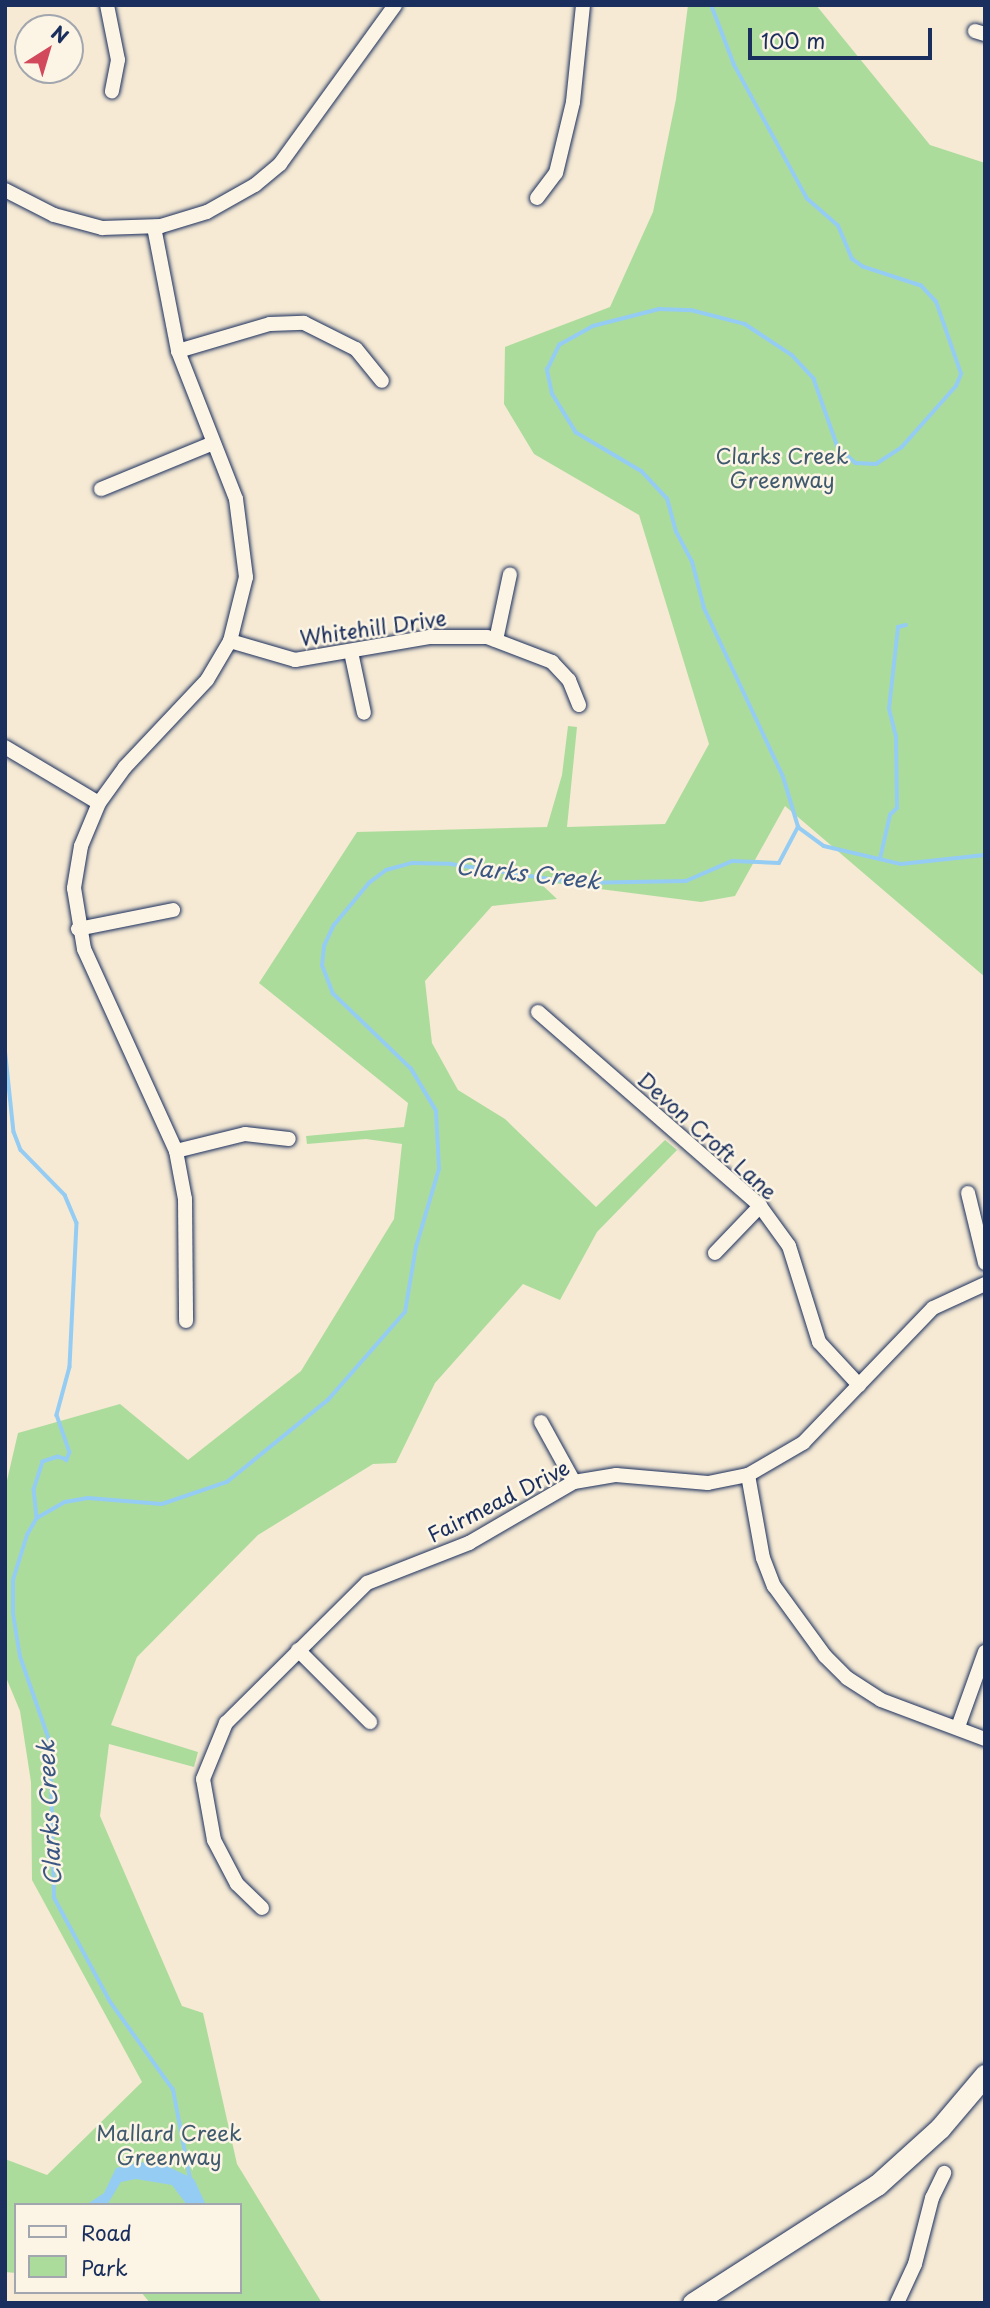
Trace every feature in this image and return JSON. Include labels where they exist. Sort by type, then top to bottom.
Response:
[{"type":"main road","points":[[693,2303],[877,2185],[940,2128],[985,2075]]},
{"type":"street","points":[[107,5],[118,60],[112,91]]},
{"type":"street","points":[[5,190],[54,215],[90,226],[154,227],[232,200],[280,164],[396,5]]},
{"type":"street","points":[[537,198],[556,173],[581,60],[583,5]]},
{"type":"street","points":[[154,227],[178,351],[236,499],[246,553],[241,605],[230,641],[207,680],[99,803],[76,872],[78,929],[93,972],[176,1152],[185,1199],[186,1321]]},
{"type":"street","points":[[178,351],[270,324],[304,323],[356,349],[382,381]]},
{"type":"street","points":[[101,489],[213,443]]},
{"type":"street","points":[[496,639],[510,575]]},
{"type":"street","name":"Whitehill Drive","points":[[230,641],[295,660],[429,637],[496,639],[552,662],[569,680],[579,705]]},
{"type":"street","points":[[351,652],[364,713]]},
{"type":"street","points":[[5,747],[99,803]]},
{"type":"street","points":[[78,929],[173,910]]},
{"type":"street","name":"Devon Croft Lane","points":[[538,1012],[760,1206],[789,1246],[819,1342],[859,1385]]},
{"type":"street","points":[[176,1152],[236,1135],[289,1139]]},
{"type":"street","points":[[968,1193],[985,1263]]},
{"type":"street","points":[[715,1253],[760,1206]]},
{"type":"street","name":"Fairmead Drive","points":[[262,1908],[237,1885],[214,1840],[203,1779],[226,1723],[367,1583],[469,1543],[574,1482],[616,1475],[708,1483],[747,1475],[803,1443],[933,1308],[985,1284]]},
{"type":"street","points":[[541,1422],[574,1482]]},
{"type":"street","points":[[747,1475],[762,1558],[774,1586],[825,1656],[847,1678],[881,1700],[983,1736]]},
{"type":"street","points":[[298,1650],[370,1722]]},
{"type":"street","points":[[958,1727],[985,1652]]},
{"type":"street","points":[[897,2303],[915,2264],[932,2197],[944,2173]]},
{"type":"green space","name":"Clarks Creek Greenway","points":[[688,5],[816,5],[930,145],[985,163],[985,977],[785,806],[735,896],[701,902],[538,881],[557,899],[492,906],[425,981],[432,1043],[458,1090],[505,1119],[596,1207],[665,1140],[677,1150],[597,1232],[560,1300],[523,1284],[435,1383],[396,1463],[373,1464],[258,1535],[137,1657],[111,1725],[198,1752],[194,1767],[109,1744],[100,1816],[182,2006],[203,2013],[237,2164],[322,2303],[150,2303],[143,2294],[242,2294],[242,2203],[14,2203],[14,2273],[5,2272],[5,2159],[47,2175],[142,2082],[32,1880],[31,1782],[20,1711],[5,1675],[5,1489],[18,1433],[120,1404],[188,1460],[301,1371],[394,1219],[402,1144],[366,1139],[307,1144],[306,1136],[404,1127],[408,1103],[259,983],[357,832],[547,827],[562,775],[568,726],[577,727],[567,827],[665,824],[709,744],[639,515],[534,454],[504,404],[505,347],[610,307],[653,212],[676,99]]},
{"type":"water","points":[[140,2162],[167,2166],[194,2179],[205,2203],[186,2203],[172,2185],[136,2179],[121,2182],[108,2203],[89,2203],[104,2193],[116,2168]]},
{"type":"waterway","name":"Clarks Creek","points":[[190,2179],[173,2090],[110,2002],[54,1898],[50,1743],[20,1657],[13,1614],[13,1580],[27,1535],[37,1518],[65,1502],[88,1498],[162,1504],[227,1482],[328,1400],[405,1312],[416,1247],[439,1169],[436,1111],[411,1069],[333,994],[322,966],[324,946],[334,925],[369,883],[386,870],[412,863],[451,864],[577,883],[686,881],[732,861],[779,863],[798,827],[783,777],[704,608],[692,562],[676,532],[667,499],[642,472],[576,433],[552,394],[547,370],[559,345],[593,326],[659,309],[691,310],[745,324],[792,355],[814,379],[838,447],[856,463],[876,464],[901,448],[956,386],[961,374],[936,302],[921,286],[863,267],[852,259],[838,226],[807,199],[734,65],[711,5]]},
{"type":"waterway","points":[[880,859],[890,815],[897,808],[896,737],[889,709],[898,627],[906,625]]},
{"type":"waterway","points":[[798,827],[824,846],[901,864],[985,855]]},
{"type":"waterway","points":[[5,1047],[14,1132],[21,1150],[65,1195],[77,1223],[70,1367],[57,1415],[70,1452],[67,1460],[58,1457],[43,1462],[34,1489],[37,1518]]},
{"type":"park label","name":"Mallard Creek Greenway","points":[[169,2144]]}]
